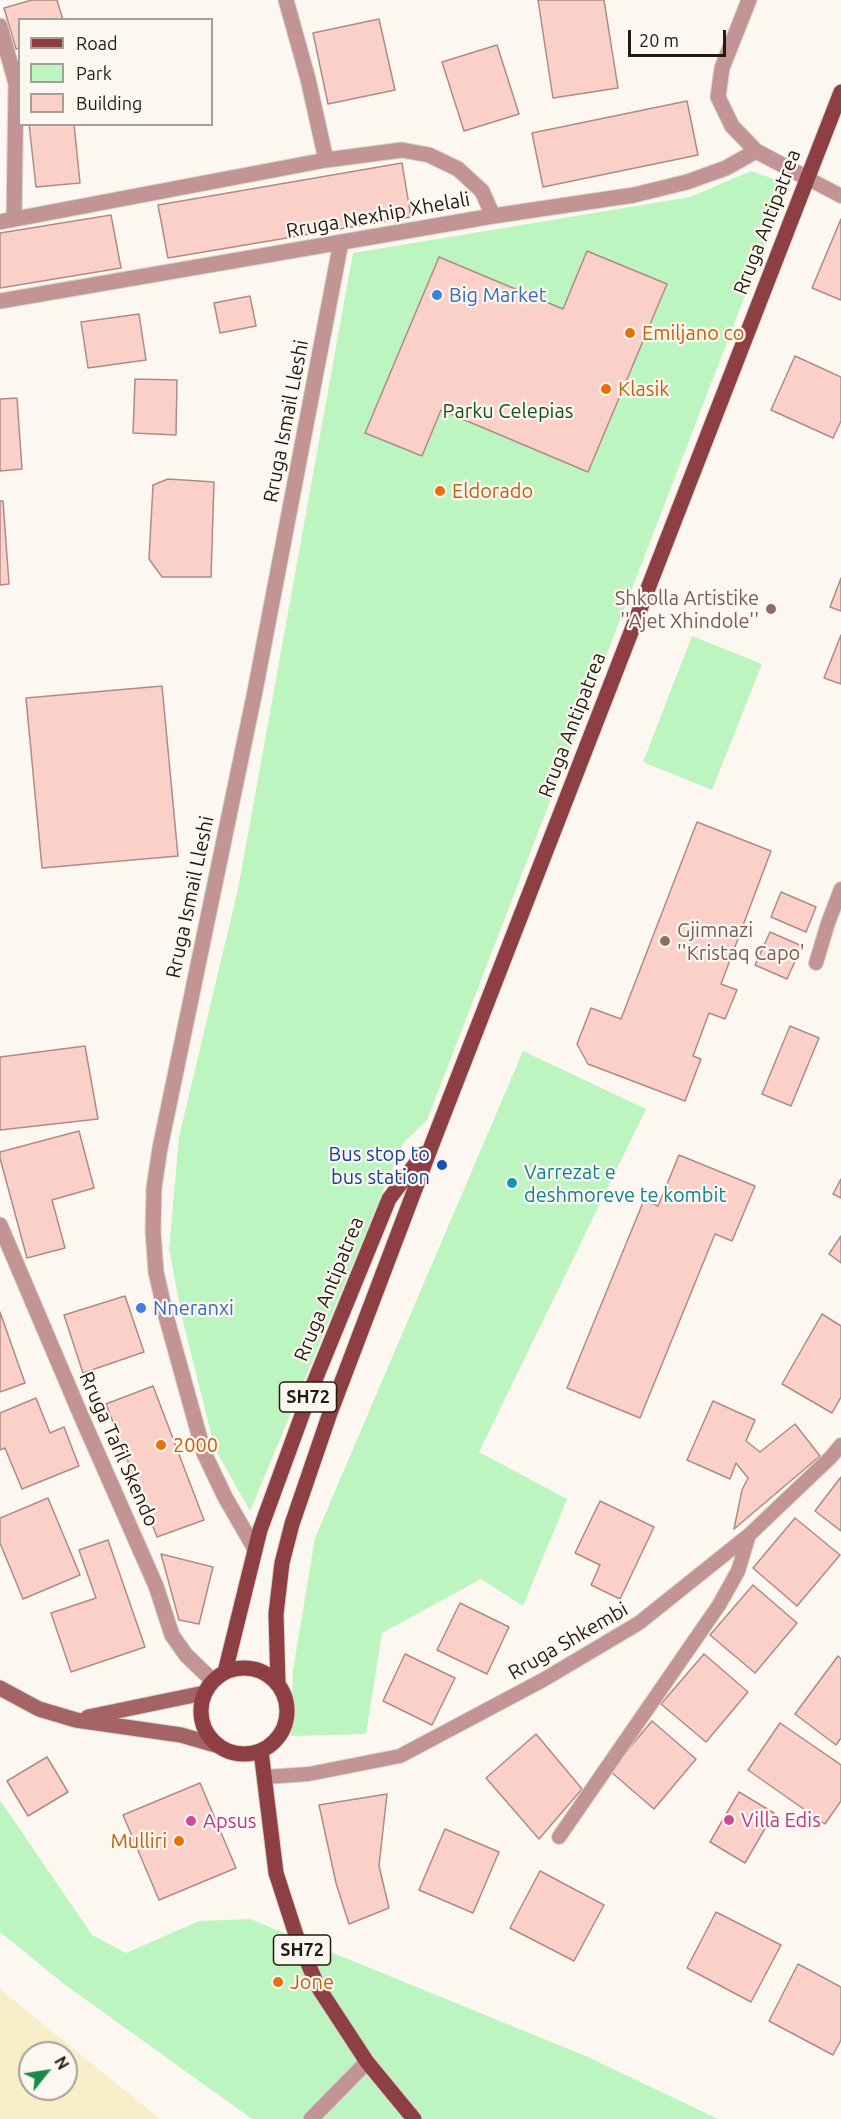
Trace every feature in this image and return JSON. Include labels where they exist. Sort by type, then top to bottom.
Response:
[{"type":"main road","name":"Rruga Antipatrea","points":[[261,1751],[274,1743],[283,1731],[287,1717],[287,1702],[278,1684],[276,1614],[282,1563],[292,1524],[330,1413],[841,92]]},
{"type":"main road","name":"Rruga Antipatrea","points":[[219,1746],[209,1736],[202,1722],[201,1708],[214,1682],[260,1530],[313,1384],[389,1199],[434,1140]]},
{"type":"main road","points":[[76,1720],[214,1682],[240,1668],[256,1670],[270,1676],[278,1684]]},
{"type":"main road","points":[[0,1688],[39,1709],[76,1720],[181,1735],[219,1746],[232,1753],[247,1754],[261,1751]]},
{"type":"main road","name":"SH72","points":[[261,1751],[276,1873],[296,1935],[318,1987],[367,2062],[414,2119]]},
{"type":"street","points":[[286,0],[308,79],[326,160]]},
{"type":"street","points":[[749,0],[722,68],[718,97],[732,126],[756,151],[807,178]]},
{"type":"street","points":[[0,26],[16,84],[7,220],[326,160],[402,150],[429,155],[458,169],[482,191],[493,216]]},
{"type":"street","name":"Rruga Nexhip Xhelali","points":[[0,301],[493,216],[634,195],[687,182],[726,168],[756,151]]},
{"type":"street","name":"Rruga Ismail Lleshi","points":[[255,1549],[225,1497],[204,1453],[156,1272],[153,1231],[154,1188],[160,1148],[255,691],[341,242]]},
{"type":"street","name":"Rruga Tafil Skendo","points":[[0,1225],[156,1586],[172,1635],[186,1655],[214,1682]]},
{"type":"street","points":[[311,2119],[367,2062]]},
{"type":"lane","points":[[807,178],[841,196]]},
{"type":"lane","points":[[816,963],[841,889]]},
{"type":"lane","name":"Rruga Shkembi","points":[[265,1776],[309,1774],[400,1756],[543,1680],[639,1623],[749,1535],[841,1445]]},
{"type":"lane","points":[[559,1836],[719,1605],[738,1571],[749,1535]]},
{"type":"green space","name":"Parku Celepias","points":[[751,171],[788,184],[427,1120],[403,1143],[250,1511],[215,1449],[183,1322],[169,1249],[179,1137],[238,889],[353,253],[690,197]]},
{"type":"green space","points":[[692,636],[762,664],[712,790],[643,762]]},
{"type":"green space","points":[[523,1051],[646,1109],[479,1452],[567,1499],[523,1606],[481,1579],[382,1633],[366,1734],[291,1736],[293,1670],[315,1538]]},
{"type":"green space","points":[[0,1800],[92,1935],[126,1953],[199,1921],[250,1919],[588,2057],[718,2119],[252,2119],[64,1984],[0,1932]]},
{"type":"sand","points":[[0,1989],[64,2041],[18,2041],[18,2101],[78,2101],[78,2052],[160,2119],[0,2119]]},
{"type":"building","points":[[32,0],[57,0],[62,18],[18,18],[18,48],[16,49],[4,8]]},
{"type":"building","points":[[538,0],[604,0],[618,88],[553,98]]},
{"type":"building","points":[[379,19],[395,90],[328,104],[313,33]]},
{"type":"building","points":[[497,45],[519,114],[464,131],[442,62]]},
{"type":"building","points":[[687,101],[698,155],[543,187],[532,133]]},
{"type":"building","points":[[29,126],[74,126],[80,183],[36,187]]},
{"type":"building","points":[[402,163],[411,217],[168,258],[158,205]]},
{"type":"building","points":[[111,215],[121,268],[0,288],[0,233]]},
{"type":"building","points":[[841,219],[841,300],[812,288]]},
{"type":"building","points":[[587,251],[667,284],[588,472],[441,410],[422,456],[365,433],[439,257],[563,309]]},
{"type":"building","points":[[250,296],[256,326],[220,333],[214,303]]},
{"type":"building","points":[[139,314],[146,360],[88,368],[81,322]]},
{"type":"building","points":[[795,356],[841,377],[841,421],[833,438],[771,410]]},
{"type":"building","points":[[135,379],[177,380],[176,435],[133,433]]},
{"type":"building","points":[[17,398],[22,469],[0,471],[0,399]]},
{"type":"building","points":[[168,479],[214,482],[211,577],[162,577],[149,559],[153,485]]},
{"type":"building","points":[[0,501],[3,501],[9,584],[0,585]]},
{"type":"building","points":[[841,578],[841,611],[830,607]]},
{"type":"building","points":[[841,635],[841,684],[824,678]]},
{"type":"building","points":[[162,686],[178,856],[42,868],[26,698]]},
{"type":"building","points":[[697,822],[771,851],[721,984],[737,990],[725,1019],[709,1013],[693,1056],[701,1059],[685,1101],[588,1064],[577,1044],[591,1008],[621,1019]]},
{"type":"building","points":[[781,892],[816,907],[806,932],[771,917]]},
{"type":"building","points":[[770,932],[802,946],[787,979],[755,965]]},
{"type":"building","points":[[790,1026],[819,1038],[791,1106],[762,1094]]},
{"type":"building","points":[[85,1046],[98,1119],[0,1130],[0,1057]]},
{"type":"building","points":[[79,1131],[94,1188],[52,1200],[65,1248],[27,1258],[0,1152]]},
{"type":"building","points":[[679,1155],[755,1186],[732,1241],[715,1234],[640,1418],[567,1388],[644,1200],[658,1206]]},
{"type":"building","points":[[841,1179],[841,1198],[833,1194]]},
{"type":"building","points":[[841,1236],[841,1263],[829,1254]]},
{"type":"building","points":[[125,1296],[144,1352],[83,1373],[64,1315]]},
{"type":"building","points":[[0,1312],[25,1383],[0,1392]]},
{"type":"building","points":[[822,1314],[841,1326],[841,1397],[832,1413],[782,1384]]},
{"type":"building","points":[[153,1386],[204,1520],[157,1537],[106,1404]]},
{"type":"building","points":[[36,1398],[50,1433],[64,1427],[79,1466],[22,1489],[5,1448],[0,1450],[0,1413]]},
{"type":"building","points":[[713,1401],[755,1420],[746,1441],[760,1452],[795,1424],[820,1456],[734,1529],[742,1490],[748,1478],[736,1463],[730,1479],[687,1460]]},
{"type":"building","points":[[841,1477],[841,1531],[815,1511]]},
{"type":"building","points":[[48,1498],[80,1575],[23,1599],[0,1543],[0,1518]]},
{"type":"building","points":[[600,1501],[654,1527],[620,1599],[591,1585],[600,1565],[575,1553]]},
{"type":"building","points":[[795,1518],[840,1555],[797,1606],[753,1568]]},
{"type":"building","points":[[108,1540],[145,1647],[71,1672],[51,1613],[96,1598],[79,1550]]},
{"type":"building","points":[[161,1554],[213,1567],[199,1624],[179,1620]]},
{"type":"building","points":[[753,1585],[797,1623],[755,1673],[710,1635]]},
{"type":"building","points":[[460,1603],[509,1627],[487,1674],[437,1650]]},
{"type":"building","points":[[405,1654],[455,1678],[432,1725],[383,1701]]},
{"type":"building","points":[[704,1654],[748,1692],[706,1742],[661,1704]]},
{"type":"building","points":[[838,1656],[841,1659],[841,1738],[836,1745],[795,1714]]},
{"type":"building","points":[[652,1721],[696,1759],[654,1809],[610,1771]]},
{"type":"building","points":[[780,1723],[841,1765],[841,1801],[825,1824],[748,1770]]},
{"type":"building","points":[[536,1734],[582,1789],[539,1839],[486,1778]]},
{"type":"building","points":[[47,1757],[68,1792],[28,1816],[7,1781]]},
{"type":"building","name":"Mulliri","points":[[200,1783],[236,1868],[159,1900],[123,1815]]},
{"type":"building","points":[[739,1792],[774,1813],[745,1863],[710,1842]]},
{"type":"building","points":[[387,1794],[379,1866],[389,1908],[349,1924],[336,1883],[319,1805]]},
{"type":"building","points":[[445,1829],[499,1852],[473,1913],[419,1890]]},
{"type":"building","points":[[540,1871],[604,1905],[574,1961],[510,1928]]},
{"type":"building","points":[[716,1912],[781,1945],[751,2002],[687,1968]]},
{"type":"building","points":[[798,1964],[841,1987],[841,2040],[833,2055],[769,2021]]},
{"type":"place","name":"Big Market","points":[[437,295]]},
{"type":"place","name":"Emiljano co","points":[[630,333]]},
{"type":"place","name":"Klasik","points":[[606,389]]},
{"type":"place","name":"Eldorado","points":[[440,491]]},
{"type":"place","name":"Shkolla Artistike ''Ajet Xhindole''","points":[[771,609]]},
{"type":"place","name":"Gjimnazi ''Kristaq Capo'","points":[[665,941]]},
{"type":"place","name":"Bus stop to bus station","points":[[442,1165]]},
{"type":"place","name":"Varrezat e deshmoreve te kombit","points":[[512,1183]]},
{"type":"place","name":"Nneranxi","points":[[141,1308]]},
{"type":"place","name":"2000","points":[[161,1445]]},
{"type":"place","name":"Villa Edis","points":[[729,1820]]},
{"type":"place","name":"Apsus","points":[[191,1821]]},
{"type":"place","name":"Mulliri","points":[[179,1841]]},
{"type":"place","name":"Jone","points":[[278,1982]]}]
